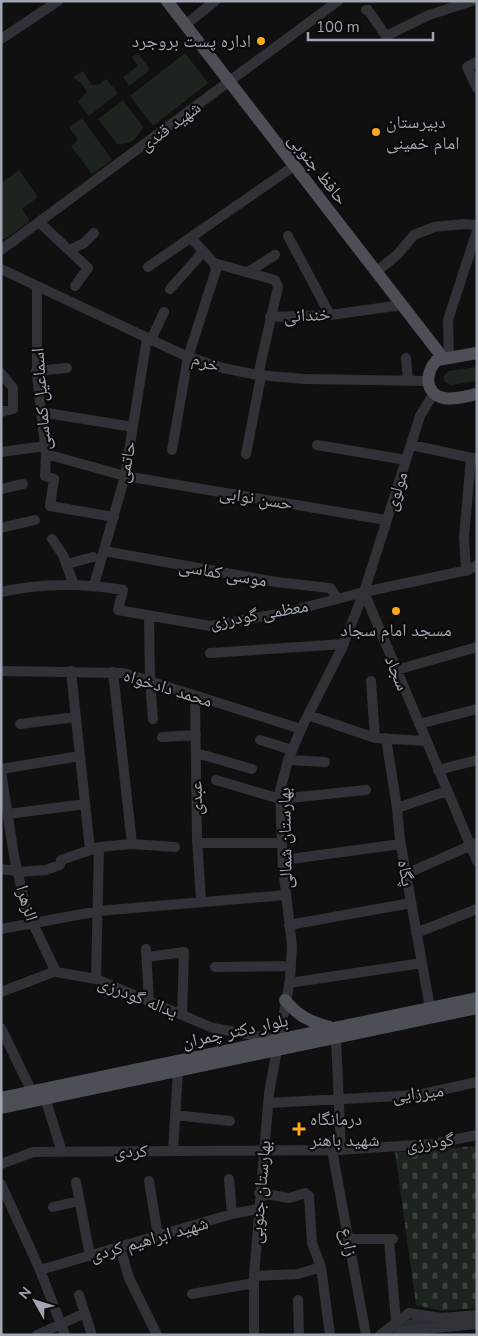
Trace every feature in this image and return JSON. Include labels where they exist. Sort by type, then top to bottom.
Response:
[{"type":"main road","name":"حافظ جنوبی","points":[[167,1],[376,272],[446,358]]},
{"type":"main road","points":[[477,353],[446,358],[432,365],[429,371],[431,387],[449,398],[477,394]]},
{"type":"main road","name":"بلوار دکتر چمران","points":[[334,1033],[477,998]]},
{"type":"main road","points":[[285,1000],[300,1016],[334,1033]]},
{"type":"main road","name":"بلوار دکتر چمران","points":[[1,1098],[334,1033],[477,1008]]},
{"type":"main road","name":"بلوار دکتر چمران","points":[[1,1108],[178,1071],[277,1045]]},
{"type":"street","points":[[185,25],[215,1]]},
{"type":"street","name":"شهید قندی","points":[[1,250],[338,1]]},
{"type":"street","points":[[366,10],[368,10],[386,36],[429,15],[472,1]]},
{"type":"street","points":[[1,39],[55,2]]},
{"type":"street","points":[[477,62],[467,67],[477,88]]},
{"type":"street","points":[[148,267],[294,166]]},
{"type":"street","points":[[39,222],[88,268],[75,286]]},
{"type":"street","points":[[376,272],[397,255],[414,235],[441,226],[477,225]]},
{"type":"street","points":[[446,358],[448,320],[477,231]]},
{"type":"street","points":[[70,250],[84,243],[94,233]]},
{"type":"street","points":[[288,236],[330,315]]},
{"type":"street","points":[[190,238],[215,267],[248,272],[276,280],[278,287],[270,317]]},
{"type":"street","points":[[170,289],[203,252]]},
{"type":"street","points":[[248,272],[275,255]]},
{"type":"street","points":[[172,450],[188,357],[215,267]]},
{"type":"street","name":"خرم","points":[[1,269],[188,357],[224,368],[260,376],[408,381],[431,387]]},
{"type":"street","name":"اسماعیل کماسی","points":[[37,286],[36,371],[46,450],[45,476],[54,479],[50,506],[114,517]]},
{"type":"street","name":"خندانی","points":[[246,454],[270,317],[330,315],[402,305]]},
{"type":"street","name":"حاتمی","points":[[94,585],[125,476],[149,339],[164,312]]},
{"type":"street","points":[[406,358],[408,381]]},
{"type":"street","points":[[36,371],[67,368]]},
{"type":"street","points":[[1,373],[12,388],[13,409],[1,412]]},
{"type":"street","name":"مولوی","points":[[364,592],[431,387]]},
{"type":"street","points":[[41,412],[133,427]]},
{"type":"street","points":[[317,445],[406,460]]},
{"type":"street","points":[[411,445],[474,459],[464,537],[466,571]]},
{"type":"street","points":[[1,452],[46,450]]},
{"type":"street","name":"حسن نوابی","points":[[46,450],[125,476],[386,520]]},
{"type":"street","points":[[1,490],[23,484]]},
{"type":"street","points":[[1,528],[35,520]]},
{"type":"street","points":[[52,538],[67,564],[74,585]]},
{"type":"street","name":"موسی کماسی","points":[[104,551],[276,582],[330,588],[338,599]]},
{"type":"street","points":[[67,564],[93,557]]},
{"type":"street","points":[[364,592],[466,571],[477,564]]},
{"type":"street","name":"معظمی گودرزی","points":[[1,592],[34,585],[94,585],[123,590],[118,610],[210,626],[283,613],[364,592]]},
{"type":"street","name":"بهارستان شمالی","points":[[277,1045],[289,983],[292,946],[283,860],[280,799],[288,760],[292,750],[344,644],[364,592]]},
{"type":"street","name":"سجاد","points":[[364,592],[447,791],[474,844],[477,861]]},
{"type":"street","points":[[149,615],[150,681],[153,719]]},
{"type":"street","points":[[210,653],[344,644]]},
{"type":"street","points":[[396,670],[477,648]]},
{"type":"street","name":"محمد دادخواه","points":[[1,670],[124,673],[301,729]]},
{"type":"street","points":[[71,671],[85,804],[95,849],[99,910],[96,980]]},
{"type":"street","points":[[113,672],[132,844]]},
{"type":"street","name":"پگاه","points":[[371,681],[380,738],[397,808],[401,844],[430,1008]]},
{"type":"street","name":"عبدی","points":[[195,696],[197,843],[200,901]]},
{"type":"street","points":[[419,724],[477,709]]},
{"type":"street","points":[[308,715],[380,738],[426,741]]},
{"type":"street","points":[[20,724],[76,717]]},
{"type":"street","points":[[162,737],[196,735]]},
{"type":"street","points":[[260,740],[292,750]]},
{"type":"street","points":[[196,752],[252,769]]},
{"type":"street","points":[[1,770],[80,756]]},
{"type":"street","points":[[288,760],[325,762]]},
{"type":"street","points":[[438,770],[477,760]]},
{"type":"street","name":"الزهرا","points":[[1,770],[26,909],[53,973]]},
{"type":"street","points":[[216,780],[280,799],[366,790]]},
{"type":"street","points":[[397,808],[447,791]]},
{"type":"street","points":[[8,814],[85,804]]},
{"type":"street","points":[[197,843],[282,843]]},
{"type":"street","points":[[1,869],[18,871],[46,870],[60,865],[61,860],[95,849],[132,844],[175,847]]},
{"type":"street","points":[[283,860],[401,844]]},
{"type":"street","points":[[406,874],[474,844]]},
{"type":"street","points":[[1,929],[99,910],[286,895]]},
{"type":"street","points":[[289,925],[411,902]]},
{"type":"street","points":[[416,933],[477,909]]},
{"type":"street","points":[[150,1002],[147,953],[184,952],[182,1015]]},
{"type":"street","points":[[289,983],[422,962]]},
{"type":"street","points":[[215,967],[290,966]]},
{"type":"street","points":[[1,992],[53,973]]},
{"type":"street","name":"یداله گودرزی","points":[[53,973],[96,980],[213,1028],[277,1045]]},
{"type":"street","points":[[1,1028],[32,1092]]},
{"type":"street","name":"زارع","points":[[334,1033],[339,1099],[337,1150],[348,1239],[366,1335]]},
{"type":"street","name":"بهارستان جنوبی","points":[[254,1335],[254,1280],[259,1194],[268,1103],[277,1045]]},
{"type":"street","points":[[173,1151],[178,1071]]},
{"type":"street","name":"میرزایی","points":[[268,1103],[418,1095],[477,1082]]},
{"type":"street","points":[[45,1098],[62,1152]]},
{"type":"street","points":[[175,1115],[230,1121]]},
{"type":"street","name":"گودرزی","points":[[263,1150],[337,1150],[432,1144],[477,1135]]},
{"type":"street","name":"کردی","points":[[1,1164],[33,1152],[263,1150]]},
{"type":"street","points":[[229,1179],[232,1214]]},
{"type":"street","points":[[149,1181],[158,1236]]},
{"type":"street","points":[[76,1182],[90,1256]]},
{"type":"street","points":[[1,1184],[40,1270],[65,1335]]},
{"type":"street","points":[[259,1194],[289,1198],[305,1193],[309,1196],[312,1243],[321,1267],[330,1335]]},
{"type":"street","points":[[53,1207],[80,1200]]},
{"type":"street","name":"شهید ابراهیم کردی","points":[[40,1270],[232,1214],[258,1209]]},
{"type":"street","points":[[348,1239],[392,1240],[396,1321]]},
{"type":"street","points":[[120,1247],[129,1278],[157,1335]]},
{"type":"street","points":[[192,1294],[254,1280],[298,1274],[321,1267]]},
{"type":"street","points":[[79,1295],[91,1332]]},
{"type":"street","points":[[298,1300],[299,1335]]},
{"type":"street","points":[[37,1335],[85,1313]]},
{"type":"street","points":[[380,1335],[409,1313],[442,1318],[477,1315]]},
{"type":"street","points":[[398,1335],[403,1331],[477,1324]]},
{"type":"green space","points":[[138,53],[150,70],[129,86],[123,77],[138,66],[132,57]]},
{"type":"green space","points":[[185,53],[208,83],[153,126],[130,96]]},
{"type":"green space","points":[[83,71],[92,85],[98,85],[106,79],[118,93],[89,116],[78,102],[87,92],[82,84],[73,77]]},
{"type":"green space","points":[[123,100],[143,127],[130,142],[117,144],[98,119]]},
{"type":"green space","points":[[82,118],[112,160],[92,174],[71,146],[78,140],[69,127]]},
{"type":"green space","points":[[19,170],[38,197],[22,209],[30,221],[5,239],[1,239],[1,181],[3,182]]},
{"type":"green space","points":[[477,367],[477,381],[451,385],[445,382],[443,377],[448,371]]},
{"type":"green space","points":[[477,1146],[477,1308],[442,1311],[416,1305],[395,1152]]},
{"type":"waterway","points":[[389,1335],[400,1328],[412,1324],[438,1321]]},
{"type":"place","name":"اداره پست بروجرد","points":[[261,41]]},
{"type":"place","name":"دبیرستان امام خمینی","points":[[376,132]]},
{"type":"place","name":"مسجد امام سجاد","points":[[396,611]]},
{"type":"place","name":"درمانگاه شهید باهنر","points":[[299,1129]]}]
